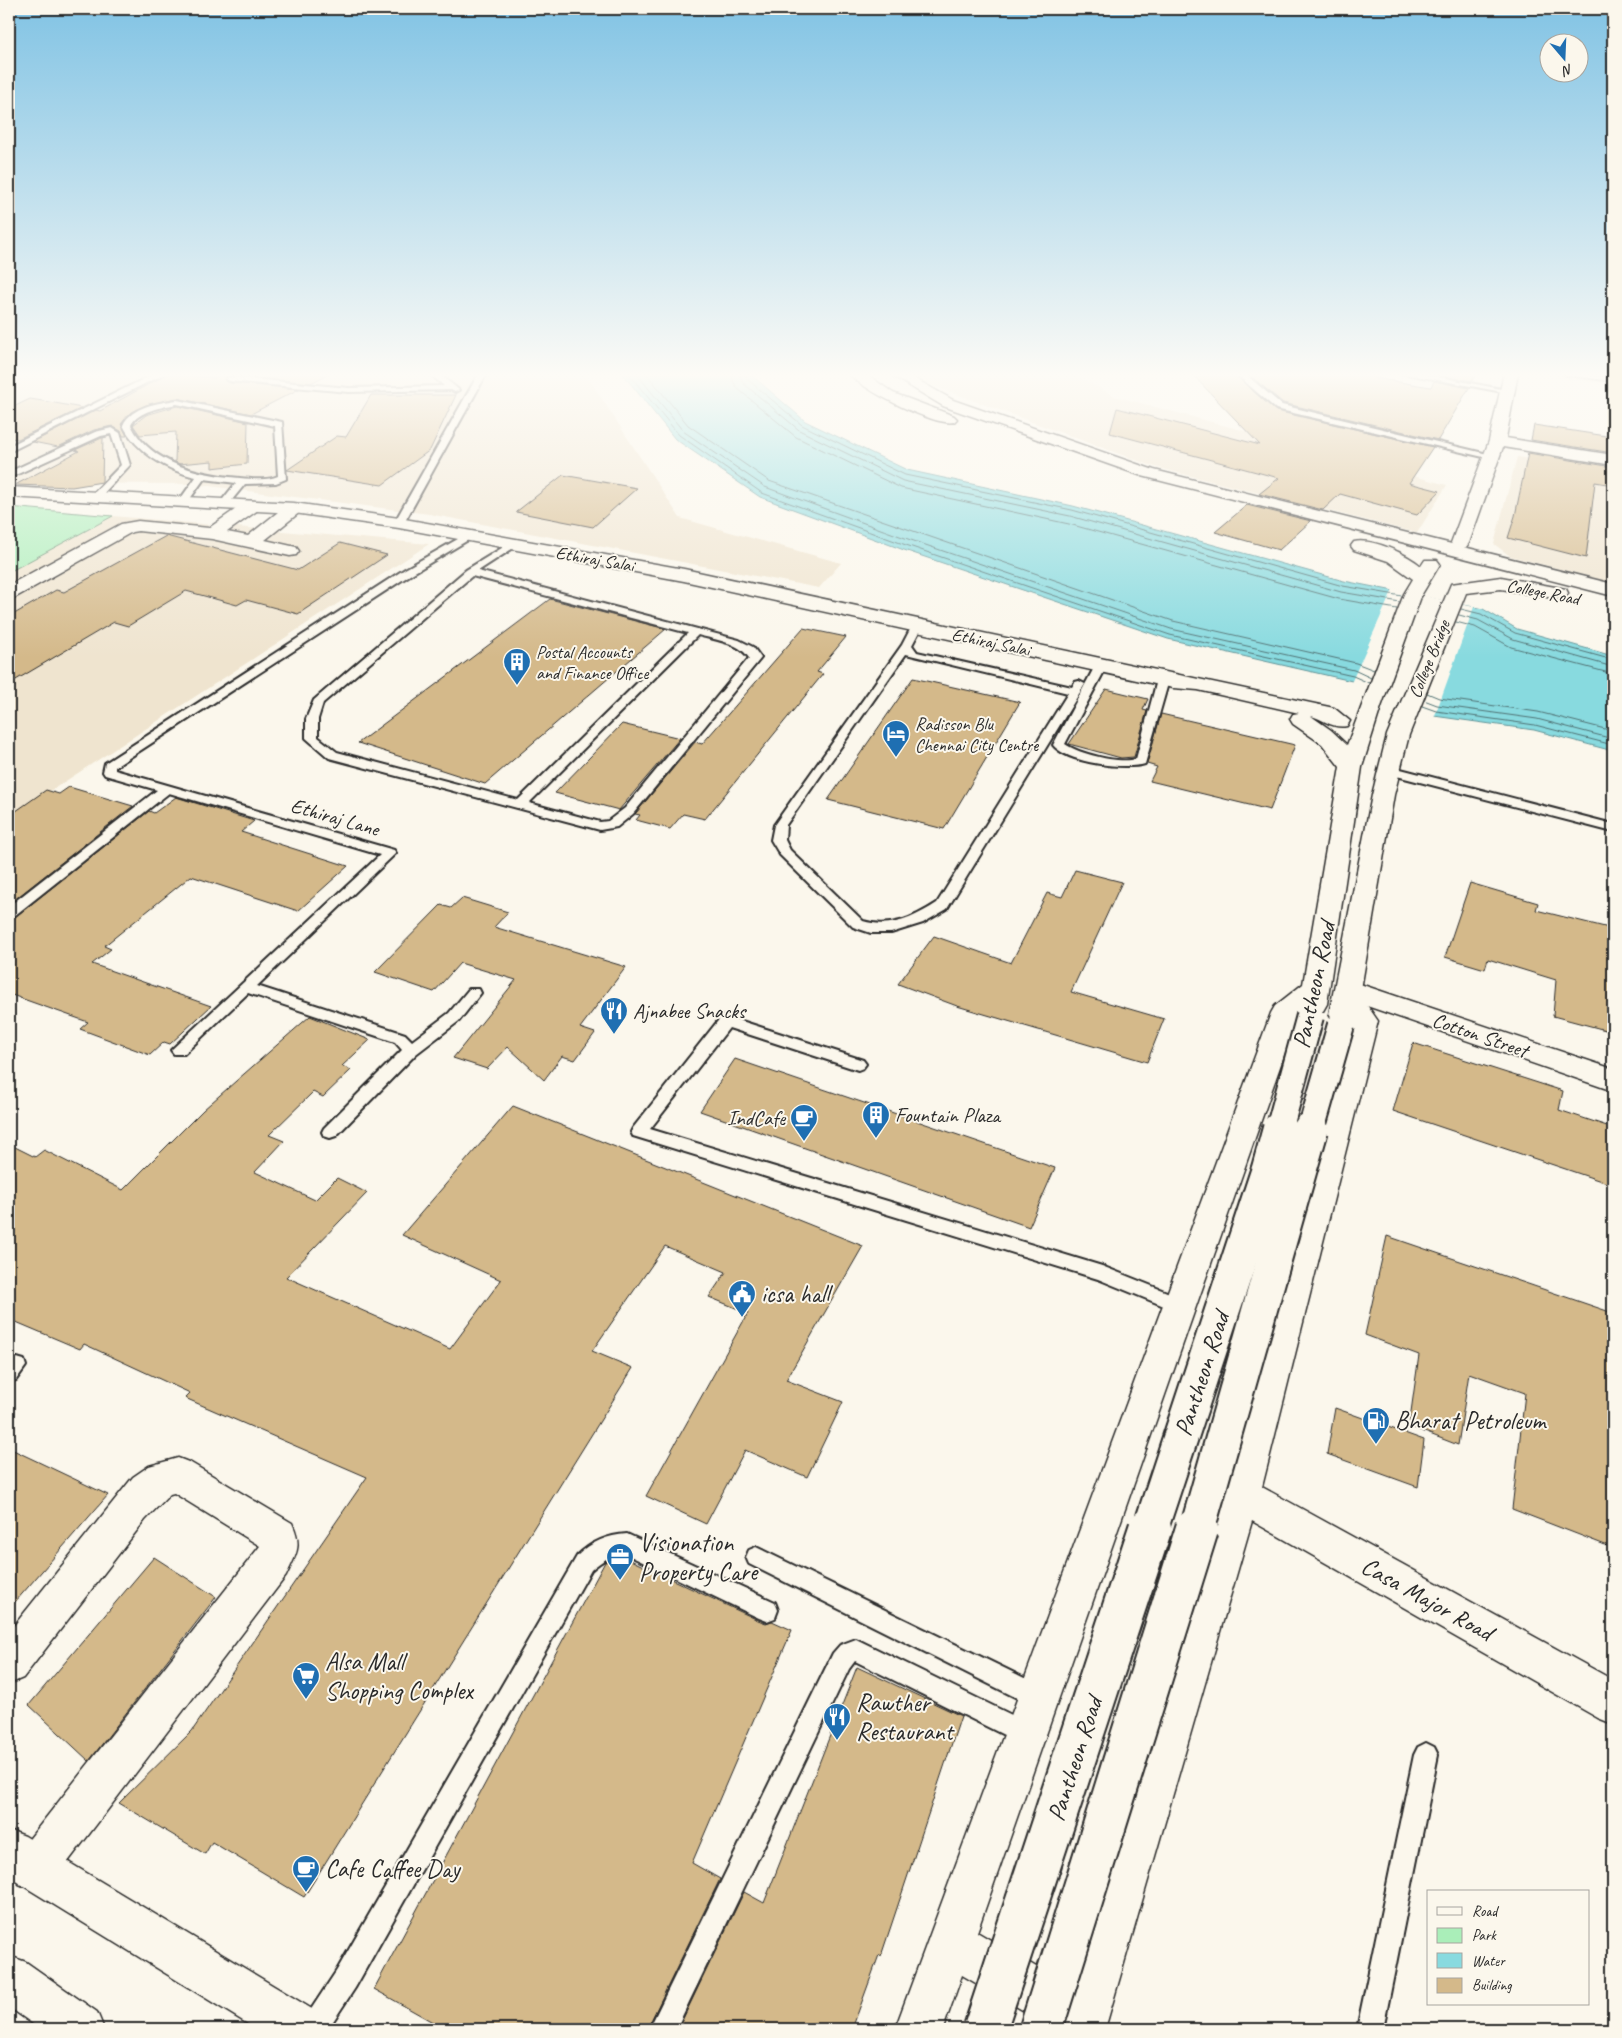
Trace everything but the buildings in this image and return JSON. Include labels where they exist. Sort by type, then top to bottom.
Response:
[{"type":"main road","points":[[1085,468],[1272,521]]},
{"type":"main road","name":"College Road","points":[[1134,468],[1440,547],[1467,549],[1613,590]]},
{"type":"main road","name":"College Bridge","points":[[1332,1002],[1401,725],[1455,595],[1489,468]]},
{"type":"main road","name":"Ethiraj Salai","points":[[9,492],[294,508],[399,523],[513,546],[684,575],[1168,681],[1198,684],[1326,713],[1339,721]]},
{"type":"main road","points":[[212,534],[252,506]]},
{"type":"main road","points":[[251,543],[294,508]]},
{"type":"main road","points":[[9,593],[127,528],[150,527],[212,534],[290,551]]},
{"type":"main road","points":[[1347,542],[1394,556],[1411,565],[1418,586]]},
{"type":"main road","name":"College Bridge","points":[[1368,717],[1418,586],[1440,547]]},
{"type":"main road","name":"College Road","points":[[1455,595],[1501,583],[1543,589],[1613,607]]},
{"type":"main road","name":"Ethiraj Salai","points":[[1168,681],[1191,692],[1321,722],[1368,717],[1401,725]]},
{"type":"main road","points":[[1296,716],[1333,740],[1342,750],[1351,767]]},
{"type":"main road","name":"Pantheon Road","points":[[985,2029],[1269,1169],[1332,1002],[1351,767],[1368,717]]},
{"type":"main road","points":[[1069,2027],[1332,1002]]},
{"type":"main road","points":[[919,2029],[1285,1013],[1332,1002],[1364,1021],[1241,1495],[1069,2027]]},
{"type":"main road","name":"Cotton Street","points":[[1332,1002],[1613,1080]]},
{"type":"main road","points":[[9,1664],[132,1507],[151,1484],[162,1476],[178,1475],[279,1536],[280,1547],[272,1563],[22,1860],[300,2029]]},
{"type":"main road","name":"Casa Major Road","points":[[1241,1495],[1613,1703]]},
{"type":"main road","points":[[950,1942],[1069,2027]]},
{"type":"main road","points":[[9,1979],[80,2029]]},
{"type":"lane","points":[[9,475],[24,468]]},
{"type":"lane","points":[[96,496],[123,468]]},
{"type":"lane","points":[[177,468],[202,476],[243,481],[276,480],[283,476],[282,468]]},
{"type":"lane","points":[[399,523],[430,468]]},
{"type":"lane","points":[[184,501],[202,476]]},
{"type":"lane","points":[[224,504],[243,481]]},
{"type":"lane","name":"Ethiraj Lane","points":[[179,1050],[389,853],[109,772],[109,766],[409,571],[468,537]]},
{"type":"lane","points":[[470,572],[735,642],[749,649],[755,658],[629,811],[612,824],[600,826],[333,755],[312,738],[312,719],[318,702],[470,572],[513,546]]},
{"type":"lane","points":[[917,626],[906,645],[780,825],[778,840],[785,852],[858,924],[873,929],[923,919],[942,906],[1075,691],[1097,665]]},
{"type":"lane","points":[[520,805],[696,631]]},
{"type":"lane","points":[[906,645],[907,649],[913,654],[1075,691]]},
{"type":"lane","points":[[1097,665],[1059,745],[1064,749],[1122,765],[1141,761],[1168,681]]},
{"type":"lane","points":[[1389,770],[1613,828]]},
{"type":"lane","points":[[9,913],[166,789]]},
{"type":"lane","points":[[245,987],[400,1038],[410,1050]]},
{"type":"lane","points":[[330,1132],[410,1050],[454,1017],[474,993]]},
{"type":"lane","points":[[858,1064],[726,1021],[639,1132],[1102,1273],[1181,1304]]},
{"type":"lane","points":[[313,2029],[346,1979],[584,1563],[598,1549],[612,1544],[627,1544],[767,1610]]},
{"type":"lane","points":[[756,1557],[1039,1697]]},
{"type":"lane","points":[[662,2029],[841,1661],[848,1653],[856,1650],[1026,1734]]},
{"type":"lane","points":[[1370,2029],[1426,1755]]},
{"type":"shaded area","points":[[9,468],[647,468],[680,518],[841,563],[819,588],[429,514],[193,484],[9,483]]},
{"type":"shaded area","points":[[1159,468],[1384,468],[1447,485],[1417,533]]},
{"type":"shaded area","points":[[1514,468],[1588,468],[1613,472],[1613,583],[1510,556],[1494,544]]},
{"type":"shaded area","points":[[113,516],[429,544],[9,818],[9,572]]},
{"type":"green space","points":[[9,507],[113,516],[9,572]]},
{"type":"water","points":[[718,468],[903,468],[1073,506],[1344,581],[1483,609],[1517,629],[1613,656],[1613,751],[1534,730],[1434,716],[1352,681],[1168,639],[904,550],[760,497]]},
{"type":"pier","points":[[1393,589],[1474,607],[1434,718],[1351,683]]},
{"type":"place","name":"Postal Accounts and Finance Office","points":[[517,686]]},
{"type":"place","name":"Radisson Blu Chennai City Centre","points":[[896,758]]},
{"type":"place","name":"Ajnabee Snacks","points":[[614,1035]]},
{"type":"place","name":"Fountain Plaza","points":[[876,1139]]},
{"type":"place","name":"IndCafe","points":[[804,1142]]},
{"type":"place","name":"icsa hall","points":[[742,1318]]},
{"type":"place","name":"Bharat Petroleum","points":[[1376,1445]]},
{"type":"place","name":"Visionation Property Care","points":[[620,1581]]},
{"type":"place","name":"Alsa Mall Shopping Complex","points":[[306,1700]]},
{"type":"place","name":"Rawther Restaurant","points":[[837,1741]]},
{"type":"place","name":"Cafe Caffee Day","points":[[306,1893]]}]
